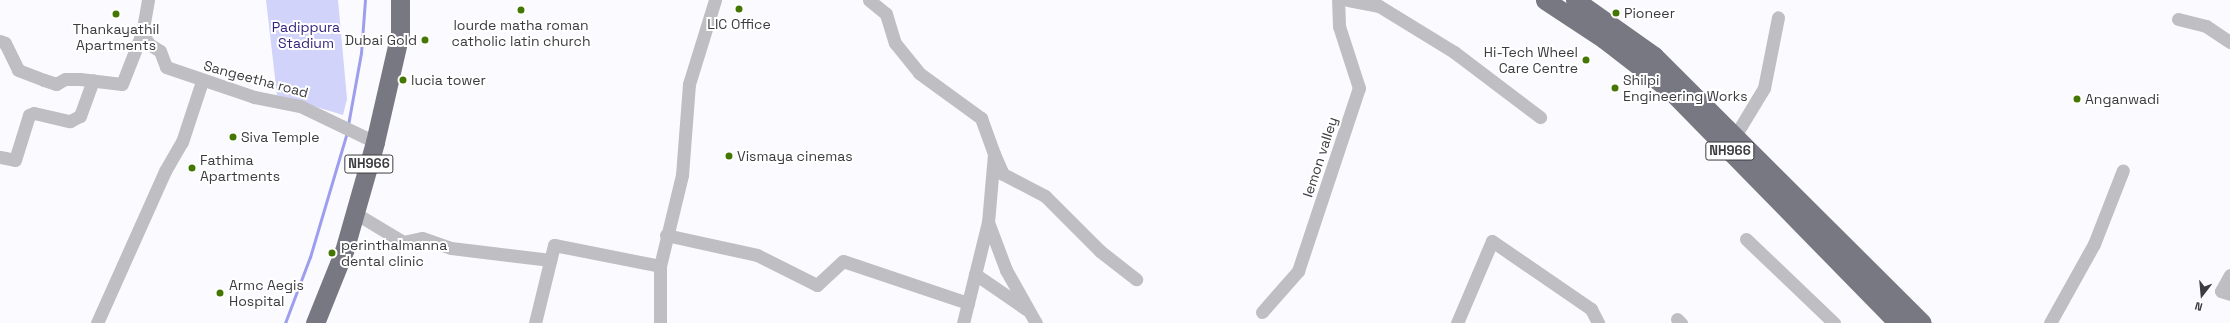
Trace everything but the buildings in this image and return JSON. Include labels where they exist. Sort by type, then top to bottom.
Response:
[{"type":"highway","name":"NH966","points":[[315,323],[344,251],[375,142],[400,33],[400,0]]},
{"type":"highway","name":"NH966","points":[[1545,0],[1604,39],[1671,91],[1898,323]]},
{"type":"highway","name":"NH966","points":[[1575,0],[1654,56],[1922,323]]},
{"type":"street","points":[[0,41],[5,43],[18,70],[56,84],[65,80],[93,80],[122,84],[142,33],[148,0]]},
{"type":"street","points":[[660,323],[660,266],[666,235],[682,175],[689,84],[715,0]]},
{"type":"street","points":[[870,0],[886,14],[895,43],[919,73],[981,118],[1003,174],[1045,196],[1100,251],[1136,279]]},
{"type":"street","name":"lemon valley","points":[[1262,312],[1298,271],[1359,88],[1339,26],[1338,0]]},
{"type":"street","points":[[1348,0],[1379,6],[1454,52],[1540,117]]},
{"type":"street","points":[[1735,136],[1764,88],[1778,18]]},
{"type":"street","points":[[2178,19],[2206,26],[2230,42]]},
{"type":"street","name":"Sangeetha road","points":[[142,33],[149,44],[160,51],[166,67],[202,81],[254,97],[300,106],[375,142]]},
{"type":"street","points":[[0,157],[15,160],[29,115],[34,113],[70,121],[80,116],[93,80]]},
{"type":"street","points":[[97,323],[165,171],[182,142],[202,81]]},
{"type":"street","points":[[963,323],[988,222],[994,154]]},
{"type":"street","points":[[2050,323],[2094,244],[2123,170]]},
{"type":"street","points":[[355,213],[402,242],[422,238],[451,248],[550,260]]},
{"type":"street","points":[[988,222],[1006,270],[1036,323]]},
{"type":"street","points":[[666,235],[757,255],[817,286],[843,261],[968,303]]},
{"type":"street","points":[[1746,239],[1834,323]]},
{"type":"street","points":[[1457,323],[1492,241],[1591,309],[1598,323]]},
{"type":"street","points":[[535,323],[554,245],[660,266]]},
{"type":"street","points":[[975,274],[1029,311]]},
{"type":"street","points":[[2230,275],[2221,290],[2230,294]]},
{"type":"green space","name":"Padippura Stadium","points":[[266,0],[338,0],[347,99],[343,115],[277,95]]},
{"type":"waterway","points":[[348,125],[361,53],[365,0]]},
{"type":"waterway","points":[[285,323],[310,257],[347,132]]},
{"type":"place","name":"LIC Office","points":[[739,9]]},
{"type":"place","name":"lourde matha roman catholic latin church","points":[[521,10]]},
{"type":"place","name":"Pioneer","points":[[1616,13]]},
{"type":"place","name":"Thankayathil Apartments","points":[[116,14]]},
{"type":"place","name":"Dubai Gold","points":[[425,40]]},
{"type":"place","name":"Hi-Tech Wheel Care Centre","points":[[1586,60]]},
{"type":"place","name":"lucia tower","points":[[403,80]]},
{"type":"place","name":"Shilpi Engineering Works","points":[[1615,88]]},
{"type":"place","name":"Anganwadi","points":[[2077,99]]},
{"type":"place","name":"Siva Temple","points":[[233,137]]},
{"type":"place","name":"Vismaya cinemas","points":[[729,156]]},
{"type":"place","name":"Fathima Apartments","points":[[192,168]]},
{"type":"place","name":"perinthalmanna dental clinic","points":[[332,253]]},
{"type":"place","name":"Armc Aegis Hospital","points":[[220,293]]}]
